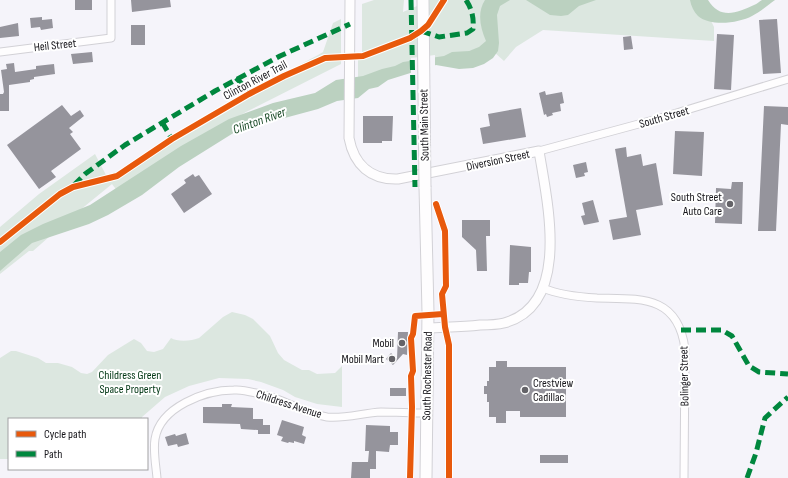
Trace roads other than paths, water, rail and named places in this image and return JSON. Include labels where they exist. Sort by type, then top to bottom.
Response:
[{"type":"main road","name":"South Main Street","points":[[423,0],[426,250]]},
{"type":"main road","name":"South Rochester Road","points":[[426,250],[428,328],[426,478]]},
{"type":"street","name":"Heil Street","points":[[0,52],[111,38],[110,0]]},
{"type":"street","name":"Diversion Street","points":[[350,0],[349,138],[353,153],[367,171],[385,178],[402,178],[539,151],[546,194],[550,243],[549,266],[543,288],[537,300],[528,311],[516,319],[504,323],[428,328]]},
{"type":"street","name":"South Street","points":[[539,151],[670,115],[788,79]]},
{"type":"street","name":"Bolinger Street","points":[[543,288],[554,293],[595,298],[640,299],[654,303],[673,317],[681,330],[685,348],[684,478]]},
{"type":"street","name":"Childress Avenue","points":[[157,478],[155,439],[159,426],[167,414],[179,406],[197,398],[219,392],[234,390],[266,395],[309,413],[330,417],[382,412],[426,413]]},
{"type":"water","name":"Clinton River","points":[[485,0],[510,0],[500,6],[497,15],[499,43],[498,51],[493,58],[484,64],[473,68],[459,69],[436,65],[388,80],[378,87],[369,89],[358,98],[337,101],[318,109],[235,132],[179,167],[142,195],[108,215],[89,224],[32,243],[0,271],[0,252],[21,235],[43,224],[90,205],[181,146],[229,119],[273,103],[315,93],[336,80],[363,76],[403,62],[444,56],[452,52],[469,51],[479,47],[486,41],[480,20],[482,5]]},
{"type":"water","points":[[526,0],[596,0],[579,6],[568,15],[561,16],[550,15]]},
{"type":"water","points":[[690,0],[708,0],[718,10],[729,13],[755,5],[762,0],[775,0],[752,16],[733,22],[717,23],[710,22],[698,16],[693,9]]},
{"type":"place","name":"South Street Auto Care","points":[[730,204]]},
{"type":"place","name":"Mobil","points":[[402,343]]},
{"type":"place","name":"Mobil Mart","points":[[392,359]]},
{"type":"place","name":"Crestview Cadillac","points":[[525,390]]},
{"type":"park label","name":"Childress Green Space Property","points":[[130,382]]}]
